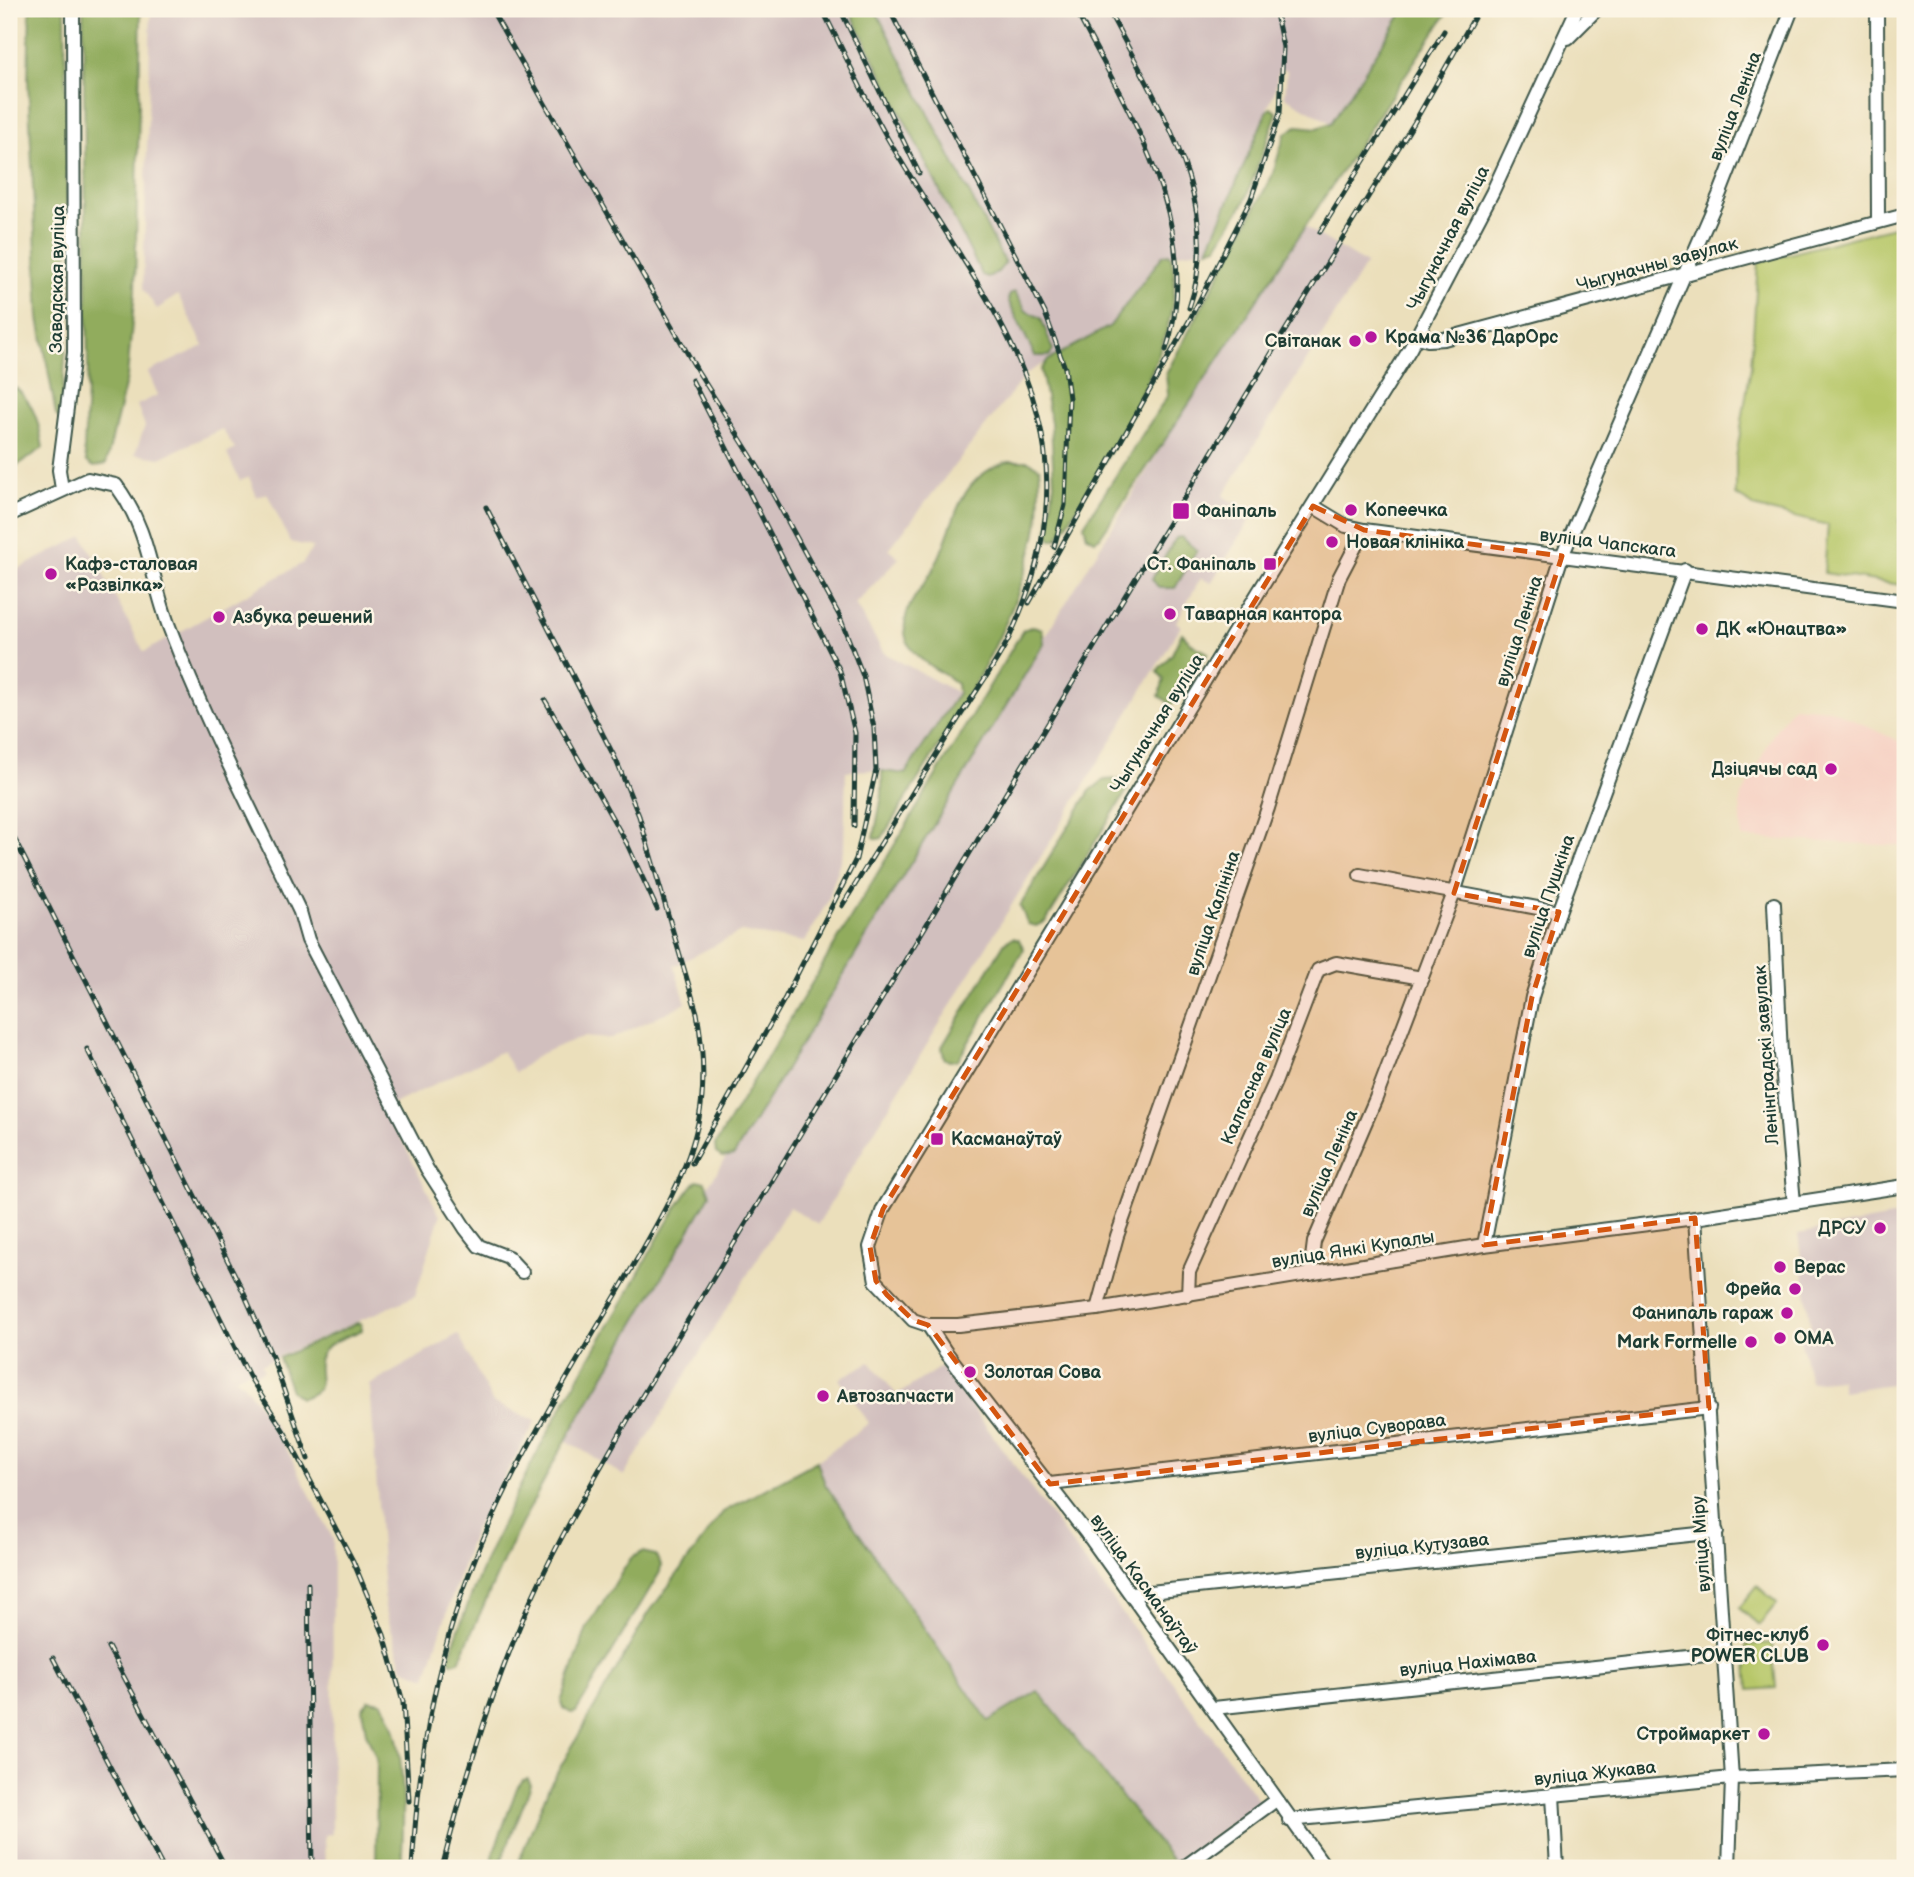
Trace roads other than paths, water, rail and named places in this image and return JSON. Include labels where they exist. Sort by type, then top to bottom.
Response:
[{"type":"street","name":"Заводская вуліца","points":[[62,489],[58,470],[74,353],[73,9]]},
{"type":"street","name":"Чыгуначная вуліца","points":[[928,1325],[913,1320],[901,1311],[876,1281],[869,1254],[883,1209],[1417,337],[1456,266],[1577,9]]},
{"type":"street","points":[[1562,44],[1597,9]]},
{"type":"street","name":"вуліца Леніна","points":[[1310,1274],[1314,1242],[1376,1098],[1454,893],[1562,556],[1681,277],[1720,193],[1792,9]]},
{"type":"street","points":[[1877,9],[1878,220]]},
{"type":"street","name":"Чыгуначны завулак","points":[[1417,337],[1428,340],[1444,339],[1681,277],[1878,220],[1905,215]]},
{"type":"street","points":[[9,515],[88,479],[116,485],[132,507],[153,564],[169,627],[300,912],[308,940],[427,1169],[465,1228],[479,1246],[509,1257],[522,1272]]},
{"type":"street","name":"вуліца Чапскага","points":[[1313,506],[1346,526],[1364,530],[1685,570],[1905,601]]},
{"type":"street","name":"вуліца Калініна","points":[[1097,1309],[1117,1236],[1268,808],[1339,578],[1364,530]]},
{"type":"street","name":"вуліца Пушкіна","points":[[1484,1245],[1532,997],[1559,912],[1685,570]]},
{"type":"street","points":[[1360,875],[1559,912]]},
{"type":"street","name":"Ленінградскі завулак","points":[[1774,904],[1781,1054],[1794,1203]]},
{"type":"street","name":"Калгасная вуліца","points":[[1188,1295],[1189,1272],[1276,1080],[1318,971],[1336,963],[1422,978]]},
{"type":"street","name":"вуліца Янкі Купалы","points":[[928,1325],[1030,1318],[1097,1309],[1484,1245],[1695,1218],[1905,1186]]},
{"type":"street","name":"вуліца Міру","points":[[1695,1218],[1732,1777],[1729,1868]]},
{"type":"street","name":"вуліца Касманаўтаў","points":[[928,1325],[944,1351],[1050,1484],[1131,1594],[1289,1820],[1326,1868]]},
{"type":"street","name":"вуліца Суворава","points":[[1050,1484],[1709,1408]]},
{"type":"street","name":"вуліца Кутузава","points":[[1131,1594],[1717,1532]]},
{"type":"street","name":"вуліца Нахімава","points":[[1213,1708],[1725,1653]]},
{"type":"street","name":"вуліца Жукава","points":[[1289,1820],[1732,1777],[1905,1770]]},
{"type":"street","points":[[1553,1795],[1558,1868]]},
{"type":"street","points":[[1184,1868],[1276,1800]]},
{"type":"railway","points":[[491,9],[697,370],[758,467],[839,615],[863,676],[874,728],[876,770],[856,859],[785,998],[692,1163]]},
{"type":"railway","points":[[822,9],[882,129],[967,265],[999,321],[1025,376],[1042,434],[1047,495],[1037,562],[1010,636],[842,906]]},
{"type":"railway","points":[[840,9],[919,173]]},
{"type":"railway","points":[[889,9],[1045,313],[1065,368],[1069,398],[1065,505],[1054,547]]},
{"type":"railway","points":[[1075,9],[1138,130],[1156,173],[1169,216],[1176,260],[1176,305],[1166,350]]},
{"type":"railway","points":[[1029,603],[1189,321],[1251,199],[1280,113],[1283,47],[1275,9]]},
{"type":"railway","points":[[442,1868],[470,1766],[504,1665],[531,1600],[578,1507],[630,1416],[1283,334],[1414,123],[1479,9]]},
{"type":"railway","points":[[1111,15],[1166,119],[1193,192],[1199,230],[1198,269],[1189,308]]},
{"type":"railway","points":[[1320,232],[1444,31]]},
{"type":"railway","points":[[692,380],[840,671],[855,733],[854,826]]},
{"type":"railway","points":[[412,1868],[420,1782],[433,1698],[469,1575],[499,1503],[531,1441],[643,1249],[677,1185],[694,1140],[703,1079],[697,1013],[639,816],[616,760],[486,507]]},
{"type":"railway","points":[[545,700],[627,844],[657,909]]},
{"type":"railway","points":[[9,828],[242,1289],[273,1359],[308,1459]]},
{"type":"railway","points":[[87,1049],[249,1376],[285,1433],[353,1561],[384,1635],[403,1702],[409,1801]]},
{"type":"railway","points":[[308,1584],[312,1868]]},
{"type":"railway","points":[[108,1647],[226,1868]]},
{"type":"railway","points":[[53,1658],[163,1868]]},
{"type":"place","name":"Крама №36 ДарОрс","points":[[1371,337]]},
{"type":"place","name":"Світанак","points":[[1355,341]]},
{"type":"place","name":"Копеечка","points":[[1351,510]]},
{"type":"place","name":"Фаніпаль","points":[[1181,511]]},
{"type":"place","name":"Новая клініка","points":[[1332,542]]},
{"type":"place","name":"Ст. Фаніпаль","points":[[1270,564]]},
{"type":"place","name":"Кафэ-сталовая «Развілка»","points":[[51,574]]},
{"type":"place","name":"Таварная кантора","points":[[1170,614]]},
{"type":"place","name":"Азбука решений","points":[[219,617]]},
{"type":"place","name":"ДК «Юнацтва»","points":[[1702,629]]},
{"type":"place","name":"Дзіцячы сад","points":[[1831,769]]},
{"type":"place","name":"Касманаўтаў","points":[[937,1139]]},
{"type":"place","name":"ДРСУ","points":[[1880,1228]]},
{"type":"place","name":"Верас","points":[[1780,1267]]},
{"type":"place","name":"Фрейа","points":[[1795,1289]]},
{"type":"place","name":"Фанипаль гараж","points":[[1787,1313]]},
{"type":"place","name":"ОМА","points":[[1780,1338]]},
{"type":"place","name":"Mark Formelle","points":[[1751,1342]]},
{"type":"place","name":"Золотая Сова","points":[[970,1372]]},
{"type":"place","name":"Автозапчасти","points":[[823,1396]]},
{"type":"place","name":"Фітнес-клуб POWER CLUB","points":[[1823,1645]]},
{"type":"place","name":"Строймаркет","points":[[1764,1734]]}]
